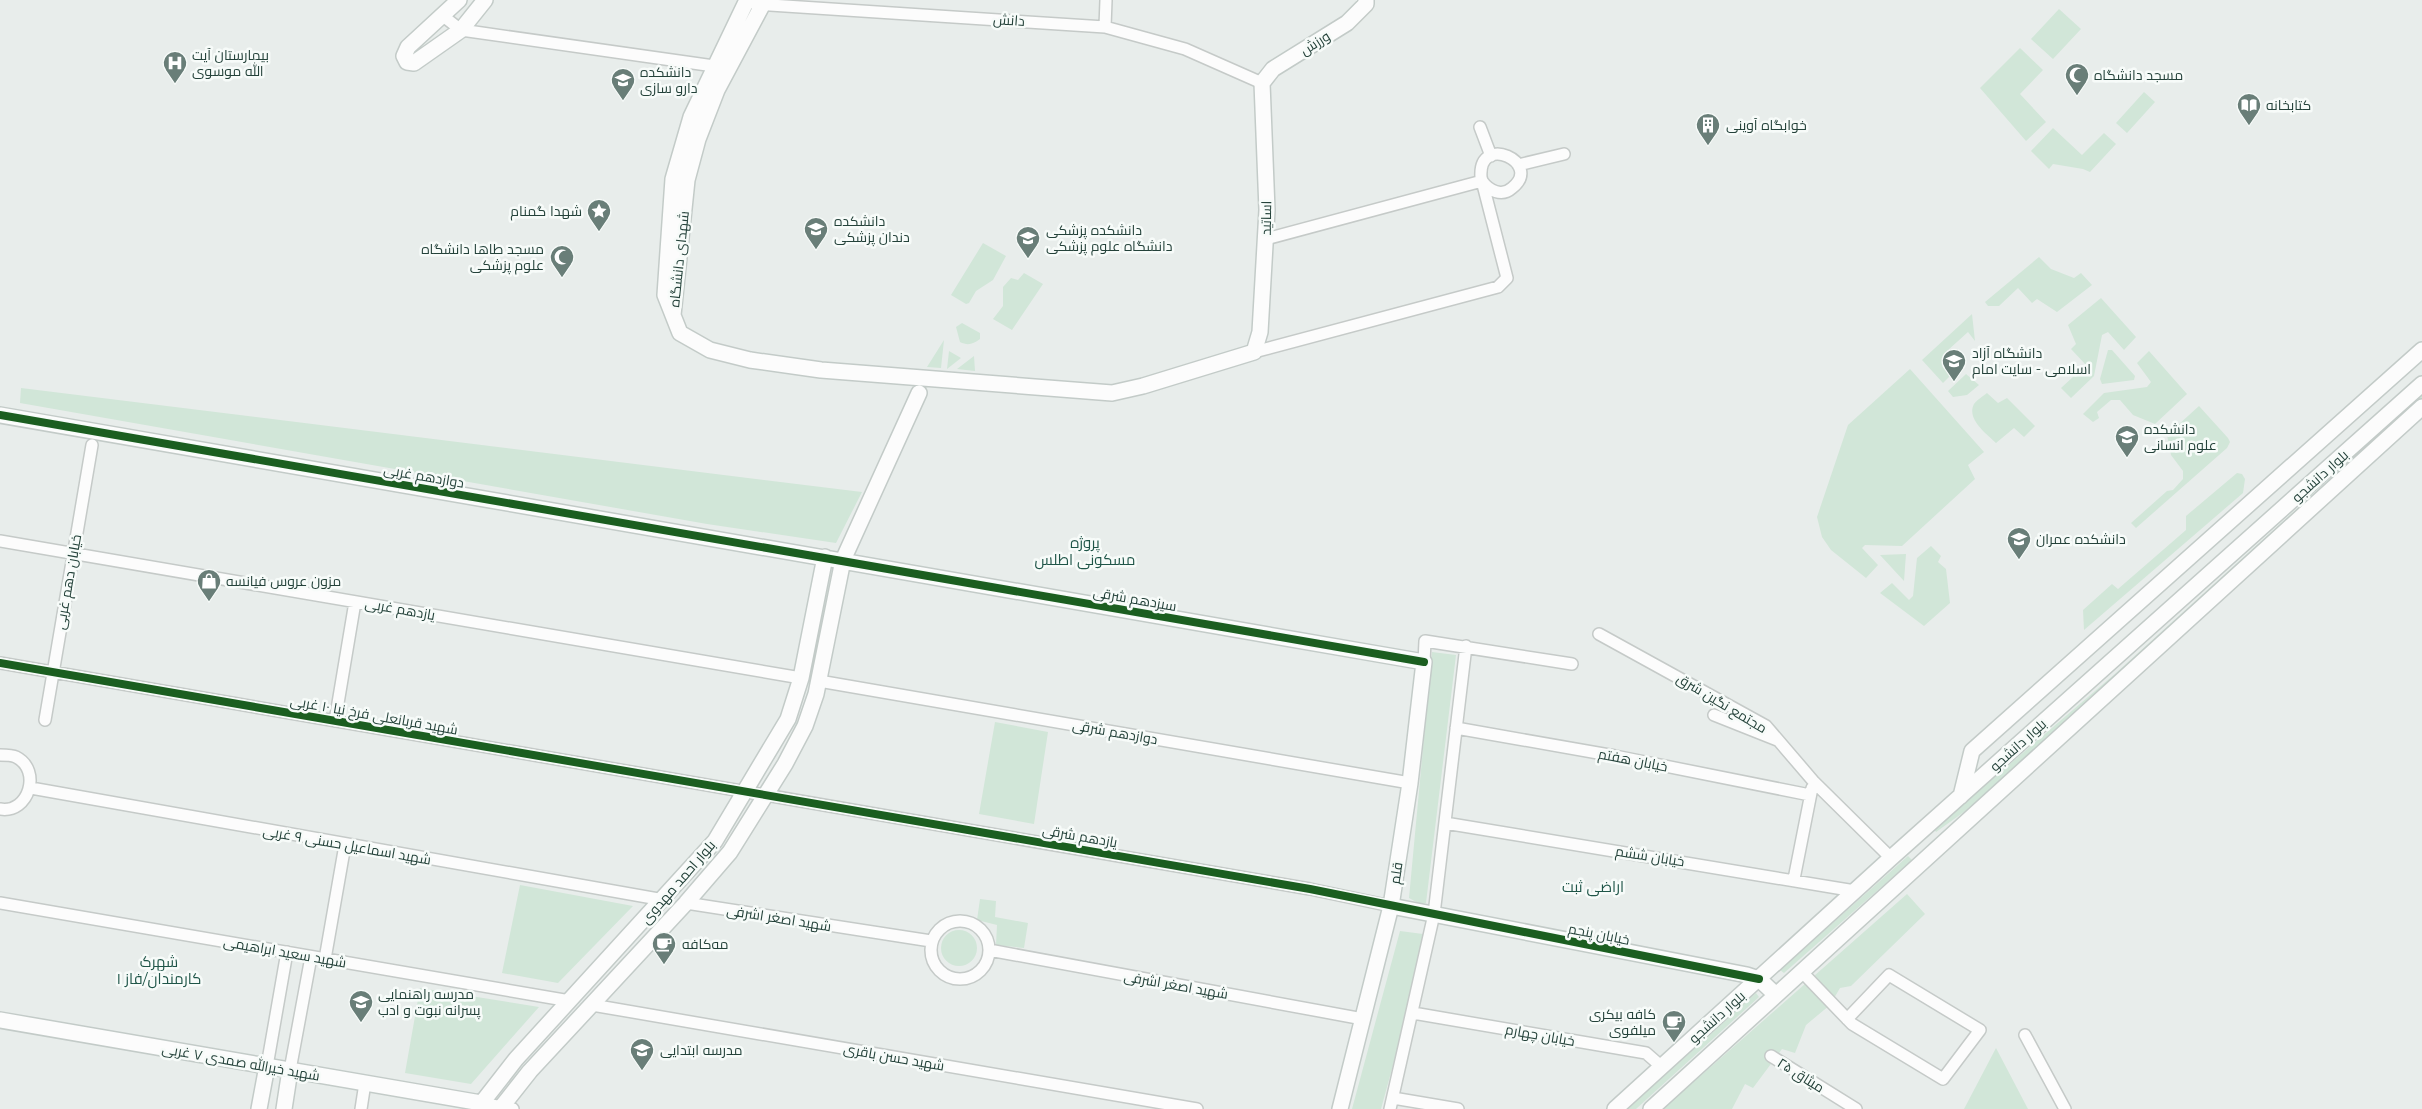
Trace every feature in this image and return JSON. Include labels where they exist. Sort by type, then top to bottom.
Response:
[{"type":"street","points":[[459,0],[408,48],[404,56],[407,62],[414,64],[461,30],[485,0]]},
{"type":"street","points":[[1105,28],[1106,0]]},
{"type":"street","name":"ورزش","points":[[1262,83],[1273,69],[1347,23],[1366,4],[1366,0]]},
{"type":"street","name":"دانش","points":[[746,1],[1105,28],[1185,49],[1262,83]]},
{"type":"street","name":"شهدای دانشگاه","points":[[746,1],[722,68],[717,90],[698,139],[687,180],[673,319],[680,333],[710,350],[750,360],[820,370],[926,376],[1112,393],[1144,386],[1254,352]]},
{"type":"street","name":"شهدای دانشگاه","points":[[722,68],[763,2]]},
{"type":"street","points":[[443,16],[461,30],[722,68]]},
{"type":"street","name":"اساتید","points":[[1254,352],[1260,332],[1267,210],[1262,83]]},
{"type":"street","points":[[1480,127],[1491,156]]},
{"type":"street","points":[[1518,166],[1564,154]]},
{"type":"street","points":[[1254,352],[1498,287],[1507,278],[1482,181],[1482,167],[1491,156],[1506,155],[1518,166],[1520,171],[1517,183],[1508,191],[1502,193],[1490,190],[1482,181]]},
{"type":"street","points":[[1266,239],[1482,181]]},
{"type":"street","points":[[1961,796],[1972,751],[2422,350]]},
{"type":"street","name":"بلوار دانشجو","points":[[1615,1109],[1891,858],[2422,384]]},
{"type":"street","name":"بلوار احمد مهدوی","points":[[505,1108],[530,1071],[686,903],[730,852],[785,764],[805,726],[819,681],[843,560],[919,392]]},
{"type":"street","name":"بلوار دانشجو","points":[[1651,1109],[2422,406]]},
{"type":"street","name":"دوازدهم غربی","points":[[0,415],[843,560]]},
{"type":"street","name":"خیابان دهم غربی","points":[[46,720],[52,672],[92,445]]},
{"type":"street","name":"یازدهم غربی","points":[[0,540],[801,678]]},
{"type":"street","name":"بلوار احمد مهدوی","points":[[479,1106],[516,1059],[664,900],[715,842],[788,719],[801,678],[824,557]]},
{"type":"street","name":"سیزدهم شرقی","points":[[843,560],[1424,662]]},
{"type":"street","points":[[335,721],[356,602]]},
{"type":"street","name":"مجتمع نگین شرق","points":[[1599,634],[1766,726],[1814,782],[1891,858]]},
{"type":"street","points":[[1424,662],[1425,641],[1572,664]]},
{"type":"street","points":[[1458,1109],[1392,1103],[1434,914],[1466,646]]},
{"type":"street","name":"قلم","points":[[1340,1109],[1391,906],[1410,783],[1424,662]]},
{"type":"street","name":"شهید قربانعلی فرخ نیا ۱۰ غربی","points":[[0,663],[764,795]]},
{"type":"street","name":"دوازدهم شرقی","points":[[819,681],[1410,783]]},
{"type":"street","points":[[1714,715],[1778,740]]},
{"type":"street","name":"خیابان هفتم","points":[[1456,728],[1615,756],[1810,795]]},
{"type":"street","points":[[0,755],[16,757],[28,770],[31,788],[22,802],[7,810],[0,809]]},
{"type":"street","points":[[1794,879],[1814,782]]},
{"type":"street","name":"شهید اسماعیل حسنی ۹ غربی","points":[[31,788],[664,900]]},
{"type":"street","name":"یازدهم شرقی","points":[[764,795],[1310,889],[1391,906]]},
{"type":"street","name":"خیابان ششم","points":[[1445,823],[1794,879],[1855,891]]},
{"type":"street","points":[[1919,833],[1935,850]]},
{"type":"street","points":[[325,959],[345,844]]},
{"type":"street","name":"شهید سعید ابراهیمی","points":[[0,903],[570,1001]]},
{"type":"street","name":"شهید اصغر اشرفی","points":[[686,903],[931,941]]},
{"type":"street","name":"خیابان پنجم","points":[[1391,906],[1759,979]]},
{"type":"street","points":[[960,920],[968,921],[981,929],[986,936],[989,950],[985,965],[980,971],[966,978],[951,978],[938,970],[934,964],[931,956],[931,941],[939,928],[945,924],[960,920]]},
{"type":"street","name":"شهید اصغر اشرفی","points":[[989,950],[1363,1019]]},
{"type":"street","points":[[259,1109],[287,952]]},
{"type":"street","points":[[284,1109],[311,957]]},
{"type":"street","points":[[1802,972],[1847,1019],[1943,1079],[1980,1030],[1889,975],[1847,1019]]},
{"type":"street","points":[[1759,979],[1776,995]]},
{"type":"street","name":"شهید حسن باقری","points":[[592,1005],[1197,1109]]},
{"type":"street","name":"خیابان چهارم","points":[[1413,1013],[1646,1053],[1662,1067]]},
{"type":"street","name":"شهید خیرالله صمدی ۷ غربی","points":[[0,1020],[290,1070],[479,1106]]},
{"type":"street","points":[[2025,1035],[2066,1109]]},
{"type":"street","name":"میثاق ۲۵","points":[[1770,1056],[1856,1109]]},
{"type":"street","points":[[361,1109],[365,1084]]},
{"type":"street","points":[[479,1106],[505,1108]]},
{"type":"green space","points":[[2059,9],[2081,29],[2053,59],[2031,39]]},
{"type":"green space","points":[[2020,48],[2043,70],[2020,94],[2046,122],[2026,141],[1980,88]]},
{"type":"green space","points":[[2144,92],[2155,102],[2127,133],[2116,123]]},
{"type":"green space","points":[[2053,128],[2082,155],[2104,133],[2116,144],[2090,172],[2053,164],[2049,169],[2031,151]]},
{"type":"green space","points":[[983,243],[1006,256],[993,280],[976,291],[969,303],[966,304],[951,295]]},
{"type":"green space","points":[[2039,257],[2051,269],[2074,278],[2081,273],[2092,285],[2057,312],[2037,299],[2032,303],[2018,288],[1999,306],[1988,306],[1985,302]]},
{"type":"green space","points":[[1024,273],[1043,284],[1012,330],[993,319],[1003,306],[1003,287],[1011,278],[1018,280]]},
{"type":"green space","points":[[2101,298],[2136,337],[2124,350],[2108,332],[2102,335],[2094,376],[2071,398],[2061,388],[2086,365],[2071,349],[2076,344],[2068,325]]},
{"type":"green space","points":[[1972,314],[1975,341],[1968,332],[1947,351],[1960,366],[1943,383],[1922,360]]},
{"type":"green space","points":[[962,323],[980,333],[980,339],[970,344],[960,342],[956,327]]},
{"type":"green space","points":[[944,340],[941,368],[927,367]]},
{"type":"green space","points":[[2108,350],[2112,350],[2135,376],[2134,380],[2102,384],[2100,379]]},
{"type":"green space","points":[[949,351],[961,358],[947,369]]},
{"type":"green space","points":[[2149,351],[2187,394],[2155,424],[2133,415],[2120,400],[2111,400],[2097,412],[2099,418],[2093,422],[2083,414],[2104,393],[2147,387],[2151,382],[2137,363]]},
{"type":"green space","points":[[974,356],[975,371],[957,369]]},
{"type":"green space","points":[[1910,369],[1984,452],[1968,465],[1975,479],[1902,546],[1865,545],[1862,548],[1878,565],[1866,578],[1831,550],[1822,537],[1817,517],[1848,425]]},
{"type":"green space","points":[[1966,374],[1979,385],[1967,395],[1953,397],[1948,391]]},
{"type":"green space","points":[[21,388],[862,492],[836,543],[707,524],[20,403]]},
{"type":"green space","points":[[1987,393],[1998,403],[2007,398],[2035,426],[2024,437],[2014,428],[1996,443],[1975,421],[1972,410],[1974,404]]},
{"type":"green space","points":[[2422,395],[2422,399],[2016,769],[1982,799],[1936,832],[1934,829],[2116,673]]},
{"type":"green space","points":[[2199,406],[2228,438],[2230,442],[2227,448],[2136,528],[2131,523],[2167,491],[2173,490],[2183,479],[2183,471],[2171,455],[2167,435]]},
{"type":"green space","points":[[2237,473],[2242,474],[2245,479],[2243,493],[2084,630],[2083,610],[2112,584],[2118,589],[2186,530],[2186,516]]},
{"type":"green space","points":[[1931,546],[1941,556],[1938,562],[1946,569],[1950,603],[1924,626],[1880,593],[1892,583],[1909,600],[1913,596],[1917,558]]},
{"type":"green space","points":[[1906,554],[1904,581],[1880,555]]},
{"type":"green space","points":[[1432,652],[1456,655],[1426,903],[1420,904],[1409,898]]},
{"type":"green space","points":[[995,722],[1048,732],[1034,824],[979,814]]},
{"type":"green space","points":[[1908,856],[1912,860],[1784,973],[1780,970]]},
{"type":"green space","points":[[520,885],[633,906],[558,983],[502,973]]},
{"type":"green space","points":[[1907,894],[1925,914],[1851,986],[1840,988],[1830,1005],[1806,1025],[1795,1053],[1782,1049],[1753,1088],[1745,1084],[1732,1109],[1663,1109]]},
{"type":"green space","points":[[980,899],[996,901],[995,917],[1028,923],[1024,948],[996,945],[997,925],[977,920]]},
{"type":"green space","points":[[959,930],[971,936],[977,948],[971,960],[959,966],[947,960],[941,948],[947,936]]},
{"type":"green space","points":[[1400,931],[1423,934],[1410,1003],[1381,1109],[1352,1109]]},
{"type":"green space","points":[[420,988],[539,1007],[471,1084],[405,1073]]},
{"type":"green space","points":[[1756,993],[1759,997],[1636,1109],[1627,1109]]},
{"type":"green space","points":[[1996,1048],[2028,1109],[1964,1109]]},
{"type":"cycle path","points":[[0,415],[1424,662]]},
{"type":"cycle path","points":[[0,663],[1310,889],[1759,979]]},
{"type":"place","name":"بیمارستان آیت الله موسوی","points":[[175,84]]},
{"type":"place","name":"مسجد دانشگاه","points":[[2077,96]]},
{"type":"place","name":"دانشکده دارو سازی","points":[[623,101]]},
{"type":"place","name":"کتابخانه","points":[[2249,126]]},
{"type":"place","name":"خوابگاه آوینی","points":[[1708,146]]},
{"type":"place","name":"شهدا گمنام","points":[[599,232]]},
{"type":"place","name":"دانشکده دندان پزشکی","points":[[816,250]]},
{"type":"place","name":"دانشکده پزشکی دانشگاه علوم پزشکی","points":[[1028,259]]},
{"type":"place","name":"مسجد طاها دانشگاه علوم پزشکی","points":[[562,278]]},
{"type":"place","name":"دانشگاه آزاد اسلامی - سایت امام","points":[[1954,382]]},
{"type":"place","name":"دانشکده علوم انسانی","points":[[2127,458]]},
{"type":"place","name":"دانشکده عمران","points":[[2019,560]]},
{"type":"place","name":"مزون عروس فیانسه","points":[[209,602]]},
{"type":"place","name":"مه‌کافه","points":[[664,965]]},
{"type":"place","name":"مدرسه راهنمایی پسرانه نبوت و ادب","points":[[361,1023]]},
{"type":"place","name":"کافه بیکری میلفوی","points":[[1674,1043]]},
{"type":"place","name":"مدرسه ابتدایی","points":[[642,1071]]},
{"type":"district","name":"پروژه مسکونی اطلس","points":[[1085,552]]},
{"type":"district","name":"اراضی ثبت","points":[[1593,887]]},
{"type":"district","name":"شهرک کارمندان/فاز ۱","points":[[159,970]]}]
